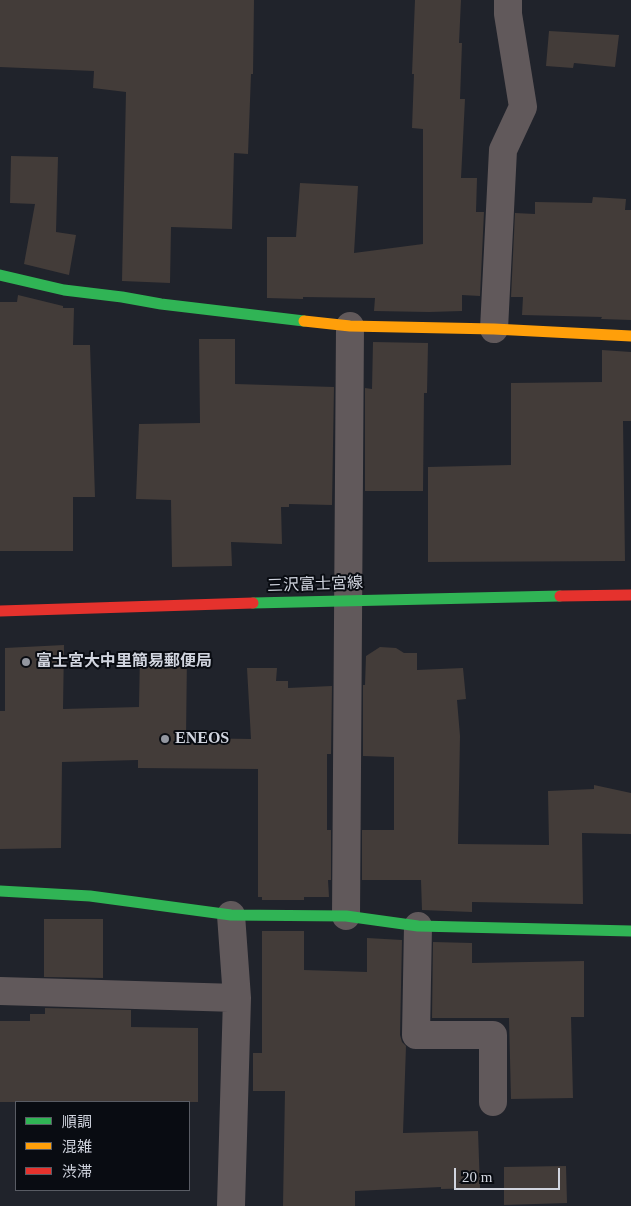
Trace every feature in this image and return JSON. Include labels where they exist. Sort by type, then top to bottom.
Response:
[{"type":"street","points":[[494,329],[503,150],[523,107],[508,0]]},
{"type":"street","points":[[0,275],[64,290],[161,304],[350,326],[494,329],[631,336]]},
{"type":"street","points":[[346,916],[350,326]]},
{"type":"street","name":"三沢富士宮線","points":[[0,611],[348,600],[631,595]]},
{"type":"street","points":[[0,892],[90,896],[231,915],[346,916],[418,926],[631,931]]},
{"type":"street","points":[[231,915],[238,998],[231,1206]]},
{"type":"street","points":[[418,926],[416,1035],[493,1035],[493,1102]]},
{"type":"street","points":[[0,991],[238,998]]},
{"type":"building","points":[[0,0],[254,0],[253,74],[251,74],[248,154],[234,153],[232,229],[171,227],[170,283],[122,281],[126,92],[93,88],[94,71],[0,67]]},
{"type":"building","points":[[415,0],[461,0],[459,43],[462,43],[460,99],[465,99],[461,178],[477,178],[476,212],[484,212],[480,296],[462,295],[462,311],[429,312],[374,311],[375,298],[267,298],[267,237],[296,237],[300,183],[358,186],[354,253],[423,244],[423,129],[412,128]]},
{"type":"building","points":[[549,31],[619,35],[615,67],[574,63],[573,68],[546,66]]},
{"type":"building","points":[[11,156],[58,157],[56,232],[76,235],[69,275],[24,264],[35,204],[10,203]]},
{"type":"building","points":[[593,197],[626,199],[625,210],[631,210],[631,320],[601,319],[602,317],[522,315],[523,297],[511,297],[515,213],[535,214],[535,202],[592,203]]},
{"type":"building","points":[[18,295],[63,306],[63,308],[74,308],[73,345],[90,345],[95,497],[73,497],[73,551],[0,551],[0,302],[17,302]]},
{"type":"building","points":[[199,339],[235,339],[235,384],[334,387],[332,505],[289,504],[289,507],[281,507],[282,544],[231,542],[232,566],[172,567],[171,500],[136,499],[139,424],[200,423]]},
{"type":"building","points":[[373,342],[428,343],[427,393],[424,393],[423,491],[365,491],[365,388],[372,389]]},
{"type":"building","points":[[602,350],[631,352],[631,421],[623,421],[625,561],[428,562],[428,467],[511,465],[511,383],[602,382]]},
{"type":"building","points":[[64,645],[63,709],[139,707],[140,653],[187,654],[186,738],[251,739],[247,668],[277,668],[276,681],[288,681],[288,688],[332,686],[331,754],[327,754],[327,830],[331,830],[331,880],[328,880],[329,897],[304,897],[304,900],[262,900],[262,897],[258,897],[258,769],[138,768],[138,760],[62,762],[61,848],[0,849],[0,711],[5,711],[5,648]]},
{"type":"building","points":[[380,647],[396,648],[404,653],[417,653],[417,670],[463,668],[466,699],[457,700],[460,736],[458,844],[549,845],[548,791],[594,789],[594,785],[631,793],[631,834],[582,833],[583,904],[472,902],[472,912],[422,910],[421,880],[362,880],[362,830],[394,830],[394,757],[363,756],[363,685],[365,685],[366,656]]},
{"type":"building","points":[[44,919],[103,919],[103,978],[44,977]]},
{"type":"building","points":[[262,931],[304,931],[304,970],[367,972],[367,938],[402,940],[400,1035],[402,1042],[406,1046],[403,1133],[478,1131],[480,1188],[441,1189],[441,1187],[355,1191],[355,1206],[283,1206],[285,1091],[253,1091],[253,1053],[262,1053]]},
{"type":"building","points":[[433,942],[472,943],[472,963],[584,961],[584,1017],[571,1017],[573,1098],[511,1099],[509,1018],[432,1018]]},
{"type":"building","points":[[45,1008],[131,1010],[131,1027],[198,1028],[198,1102],[0,1102],[0,1021],[30,1021],[30,1014],[45,1014]]},
{"type":"building","points":[[566,1166],[567,1203],[504,1205],[504,1167]]},
{"type":"traffic: fast","points":[[0,275],[64,290],[304,321]]},
{"type":"traffic: fast","points":[[253,603],[560,596]]},
{"type":"traffic: fast","points":[[0,891],[90,896],[231,915],[346,916],[418,926],[631,931]]},
{"type":"traffic: slow","points":[[304,321],[350,326],[494,329],[631,336]]},
{"type":"traffic: jam","points":[[560,596],[631,595]]},
{"type":"traffic: jam","points":[[0,611],[253,603]]},
{"type":"place","name":"富士宮大中里簡易郵便局","points":[[26,662]]},
{"type":"place","name":"ENEOS","points":[[165,739]]}]
